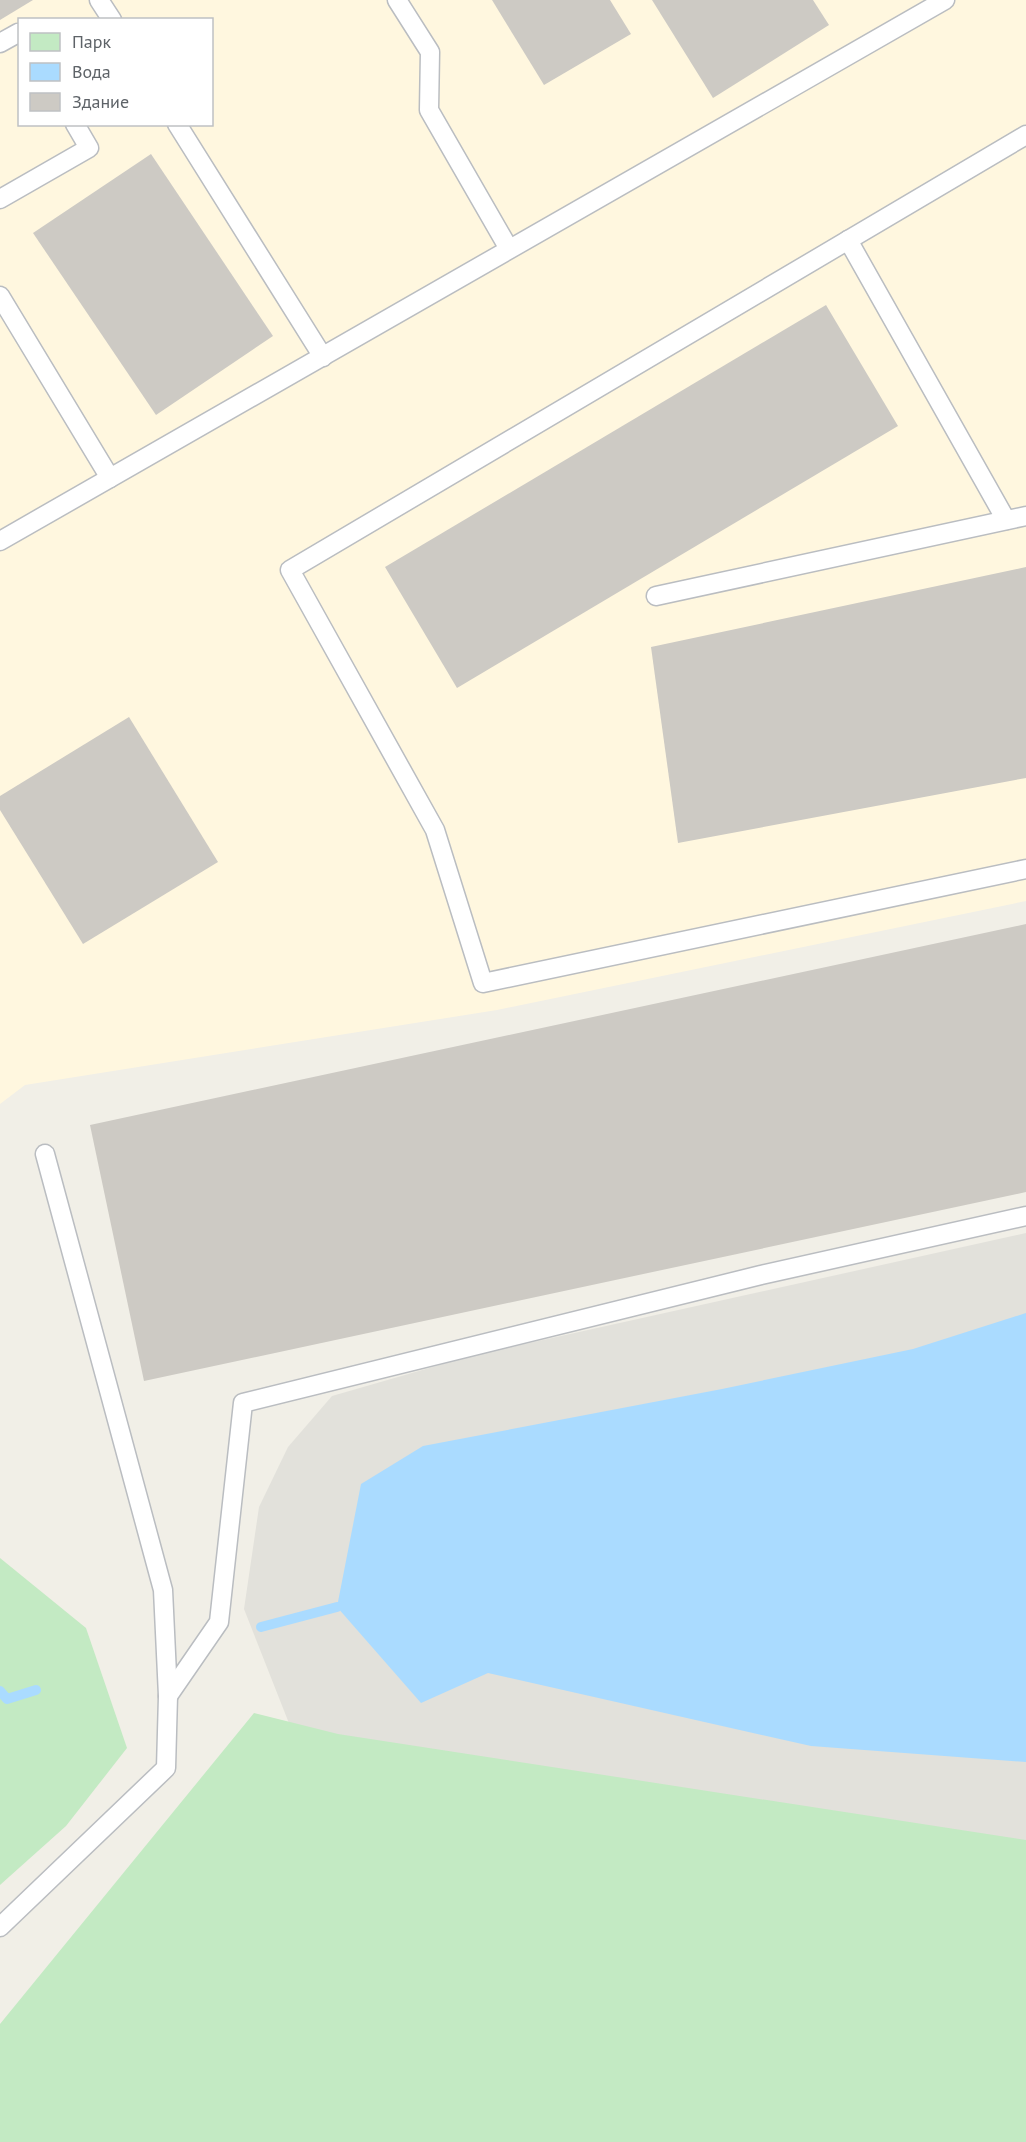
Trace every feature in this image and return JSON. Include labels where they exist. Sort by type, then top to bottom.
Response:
[{"type":"lane","points":[[99,0],[111,18]]},
{"type":"lane","points":[[398,0],[430,52],[429,110],[509,249]]},
{"type":"lane","points":[[0,541],[945,0]]},
{"type":"lane","points":[[0,43],[18,33]]},
{"type":"lane","points":[[0,199],[89,148],[76,126]]},
{"type":"lane","points":[[178,126],[323,357]]},
{"type":"lane","points":[[1026,135],[290,570],[435,830],[483,983],[1026,869]]},
{"type":"lane","points":[[848,240],[1006,520]]},
{"type":"lane","points":[[0,296],[110,478]]},
{"type":"lane","points":[[656,596],[1026,516]]},
{"type":"lane","points":[[0,1927],[166,1768],[168,1696],[163,1590],[45,1154]]},
{"type":"lane","points":[[168,1696],[219,1622],[243,1403],[761,1275],[1026,1216]]},
{"type":"shaded area","points":[[0,0],[1026,0],[1026,901],[497,1010],[25,1085],[0,1104]]},
{"type":"shaded area","points":[[1026,1233],[1026,2142],[454,2142],[244,1609],[259,1507],[288,1447],[332,1396],[471,1356]]},
{"type":"green space","points":[[0,1558],[86,1628],[127,1748],[66,1826],[0,1885]]},
{"type":"green space","points":[[254,1713],[338,1734],[1026,1840],[1026,2142],[0,2142],[0,2024]]},
{"type":"water","points":[[1026,1313],[1026,1762],[811,1746],[488,1673],[421,1703],[337,1607],[361,1484],[423,1446],[722,1389],[913,1349]]},
{"type":"building","points":[[0,0],[33,0],[0,20]]},
{"type":"building","points":[[492,0],[610,0],[631,34],[544,85]]},
{"type":"building","points":[[652,0],[813,0],[829,25],[713,98]]},
{"type":"building","points":[[151,154],[273,336],[156,415],[33,233]]},
{"type":"building","points":[[826,305],[898,426],[457,688],[385,567]]},
{"type":"building","points":[[1026,567],[1026,778],[678,843],[651,647]]},
{"type":"building","points":[[129,717],[218,862],[83,944],[0,810],[0,796]]},
{"type":"building","points":[[1026,924],[1026,1192],[144,1381],[90,1125]]},
{"type":"waterway","points":[[261,1627],[337,1607]]},
{"type":"waterway","points":[[0,1691],[7,1699],[36,1690]]}]
